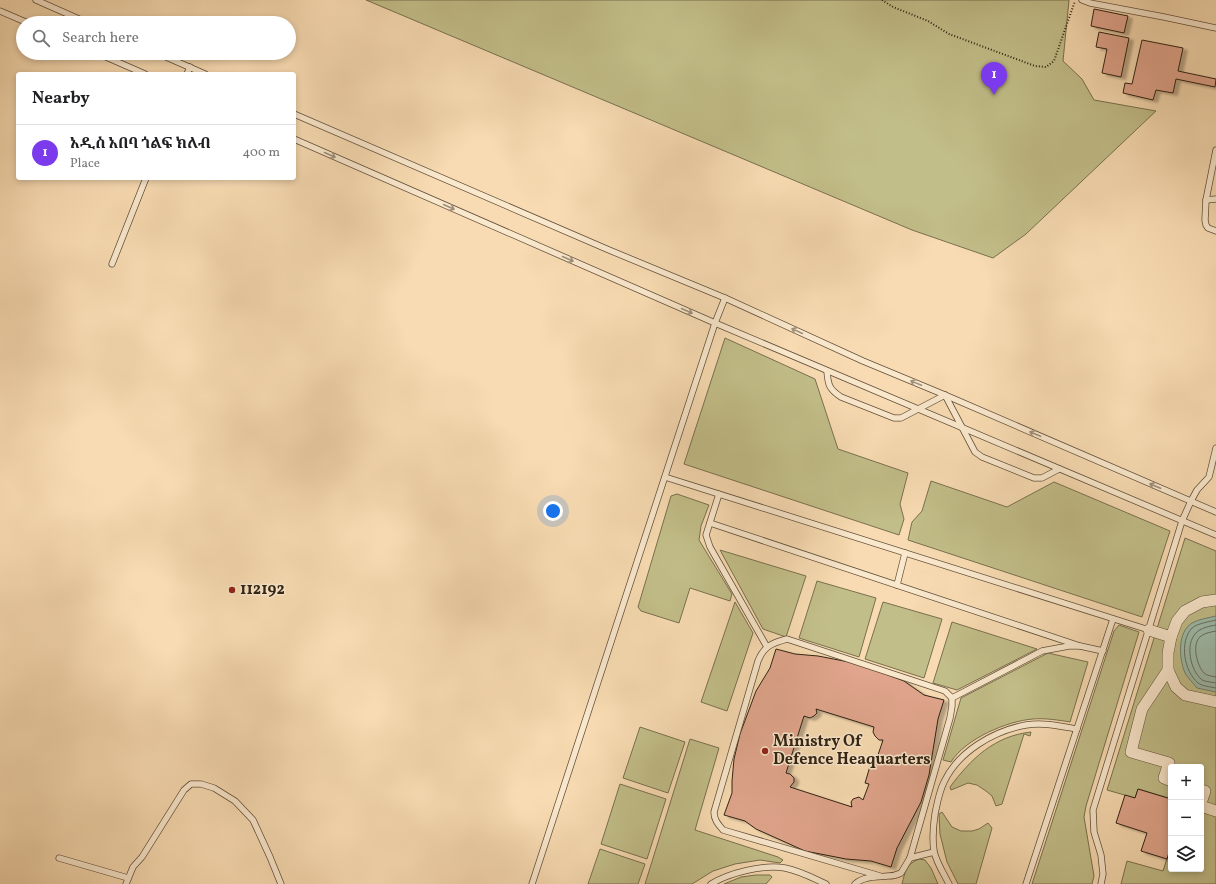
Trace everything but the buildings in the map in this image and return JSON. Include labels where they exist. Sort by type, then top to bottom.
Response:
[{"type":"street","points":[[1216,600],[1202,602],[1185,611],[1177,621],[1171,637],[1168,653],[1168,670],[1176,687],[1185,695],[1216,702]]},
{"type":"street","points":[[1149,630],[1171,637]]},
{"type":"street","points":[[1168,670],[1142,709],[1131,752],[1169,764]]},
{"type":"street","points":[[1168,766],[1164,778],[1168,780]]},
{"type":"street","points":[[1204,807],[1216,811]]},
{"type":"lane","points":[[36,0],[72,16]]},
{"type":"lane","points":[[1082,0],[1090,3],[1216,28]]},
{"type":"lane","points":[[0,11],[16,18]]},
{"type":"lane","points":[[113,60],[140,72]]},
{"type":"lane","points":[[174,60],[201,72]]},
{"type":"lane","points":[[188,72],[190,67]]},
{"type":"lane","points":[[296,115],[609,250],[726,298],[863,361],[1216,512]]},
{"type":"lane","points":[[296,140],[715,323],[1216,535]]},
{"type":"lane","points":[[1216,150],[1206,200],[1206,225],[1208,228],[1216,231]]},
{"type":"lane","points":[[112,264],[145,180]]},
{"type":"lane","points":[[1206,200],[1216,199]]},
{"type":"lane","points":[[532,884],[715,323],[726,298]]},
{"type":"lane","points":[[827,371],[829,386],[841,397],[894,418],[901,418],[945,395]]},
{"type":"lane","points":[[945,395],[976,452],[982,457],[1034,478],[1042,478],[1059,469]]},
{"type":"lane","points":[[1101,884],[1103,874],[1101,855],[1094,832],[1093,810],[1182,521],[1190,501],[1197,490],[1209,477],[1216,448]]},
{"type":"lane","points":[[665,477],[1149,630]]},
{"type":"lane","points":[[719,494],[706,534],[710,548],[767,646]]},
{"type":"lane","points":[[710,523],[1080,646],[1103,651]]},
{"type":"lane","points":[[897,585],[904,553]]},
{"type":"lane","points":[[1026,884],[1113,619]]},
{"type":"lane","points":[[787,639],[945,692],[952,698],[950,718],[910,858],[901,874],[890,877],[880,876],[724,830],[714,818],[714,812],[758,661],[761,653],[767,646],[787,639]]},
{"type":"lane","points":[[952,698],[1042,651],[1069,646],[1080,646]]},
{"type":"lane","points":[[949,884],[934,852],[932,832],[937,802],[944,782],[958,760],[978,744],[1009,729],[1027,725],[1050,724],[1077,729]]},
{"type":"lane","points":[[126,884],[134,867],[142,857],[184,790],[191,784],[201,784],[214,788],[235,801],[253,820],[281,884]]},
{"type":"lane","points":[[910,858],[934,852]]},
{"type":"lane","points":[[59,858],[128,878]]},
{"type":"lane","points":[[711,884],[742,871],[784,868],[801,872],[826,884]]},
{"type":"lane","points":[[855,884],[860,880],[880,876]]},
{"type":"path","points":[[882,0],[893,7],[928,20],[949,34],[1035,66],[1046,67],[1054,61],[1075,0]]},
{"type":"shaded area","points":[[366,0],[1069,0],[1063,61],[1082,79],[1094,100],[1156,111],[1026,234],[993,258],[912,230]]},
{"type":"shaded area","points":[[725,338],[815,379],[838,449],[908,473],[900,504],[904,519],[899,535],[684,464]]},
{"type":"shaded area","points":[[931,481],[1007,507],[1054,482],[1170,531],[1142,617],[908,540],[912,522],[922,511]]},
{"type":"shaded area","points":[[677,494],[709,505],[701,526],[699,540],[732,594],[730,601],[690,588],[679,623],[641,611],[638,607],[671,496]]},
{"type":"shaded area","points":[[1185,538],[1216,551],[1216,884],[1121,884],[1127,861],[1163,871],[1168,855],[1168,872],[1204,872],[1204,764],[1168,764],[1168,798],[1138,789],[1135,798],[1107,790]]},
{"type":"shaded area","points":[[720,550],[806,576],[786,637],[763,629]]},
{"type":"shaded area","points":[[817,581],[876,598],[859,657],[799,638]]},
{"type":"shaded area","points":[[735,602],[753,633],[727,711],[701,702]]},
{"type":"shaded area","points":[[883,602],[942,619],[924,678],[865,659]]},
{"type":"shaded area","points":[[952,622],[1037,649],[957,690],[933,683]]},
{"type":"shaded area","points":[[1119,625],[1139,632],[1086,806],[1084,817],[1094,876],[1092,884],[1032,884],[1114,631]]},
{"type":"shaded area","points":[[1048,653],[1088,662],[1070,722],[1052,719],[1038,719],[1023,720],[1011,723],[999,727],[976,739],[957,754],[951,762],[943,760],[961,698]]},
{"type":"shaded area","points":[[640,727],[685,742],[668,793],[623,778]]},
{"type":"shaded area","points":[[1031,732],[1030,736],[1024,734],[1002,804],[996,806],[992,796],[977,785],[968,783],[951,790],[950,787],[966,767],[984,750],[1006,738]]},
{"type":"shaded area","points":[[690,739],[719,748],[695,830],[778,857],[783,860],[780,863],[760,860],[735,864],[713,871],[692,884],[645,884]]},
{"type":"shaded area","points":[[620,784],[666,799],[647,859],[601,844]]},
{"type":"shaded area","points":[[942,812],[952,827],[961,831],[972,831],[979,829],[988,823],[992,828],[976,884],[958,884],[947,862],[940,834],[939,814]]},
{"type":"shaded area","points":[[600,849],[645,864],[638,884],[588,884]]},
{"type":"shaded area","points":[[919,859],[925,860],[931,868],[938,884],[902,884],[905,872],[911,863]]},
{"type":"shaded area","points":[[770,875],[772,877],[766,884],[724,884],[741,877]]},
{"type":"water","points":[[1216,616],[1216,692],[1197,688],[1189,679],[1185,673],[1181,661],[1181,646],[1187,627],[1198,620]]},
{"type":"place","name":"አዲስ አበባ ጎልፍ ክለብ","points":[[994,95]]},
{"type":"place","name":"112192","points":[[232,590]]},
{"type":"place","name":"Ministry Of Defence Heaquarters","points":[[765,751]]}]
